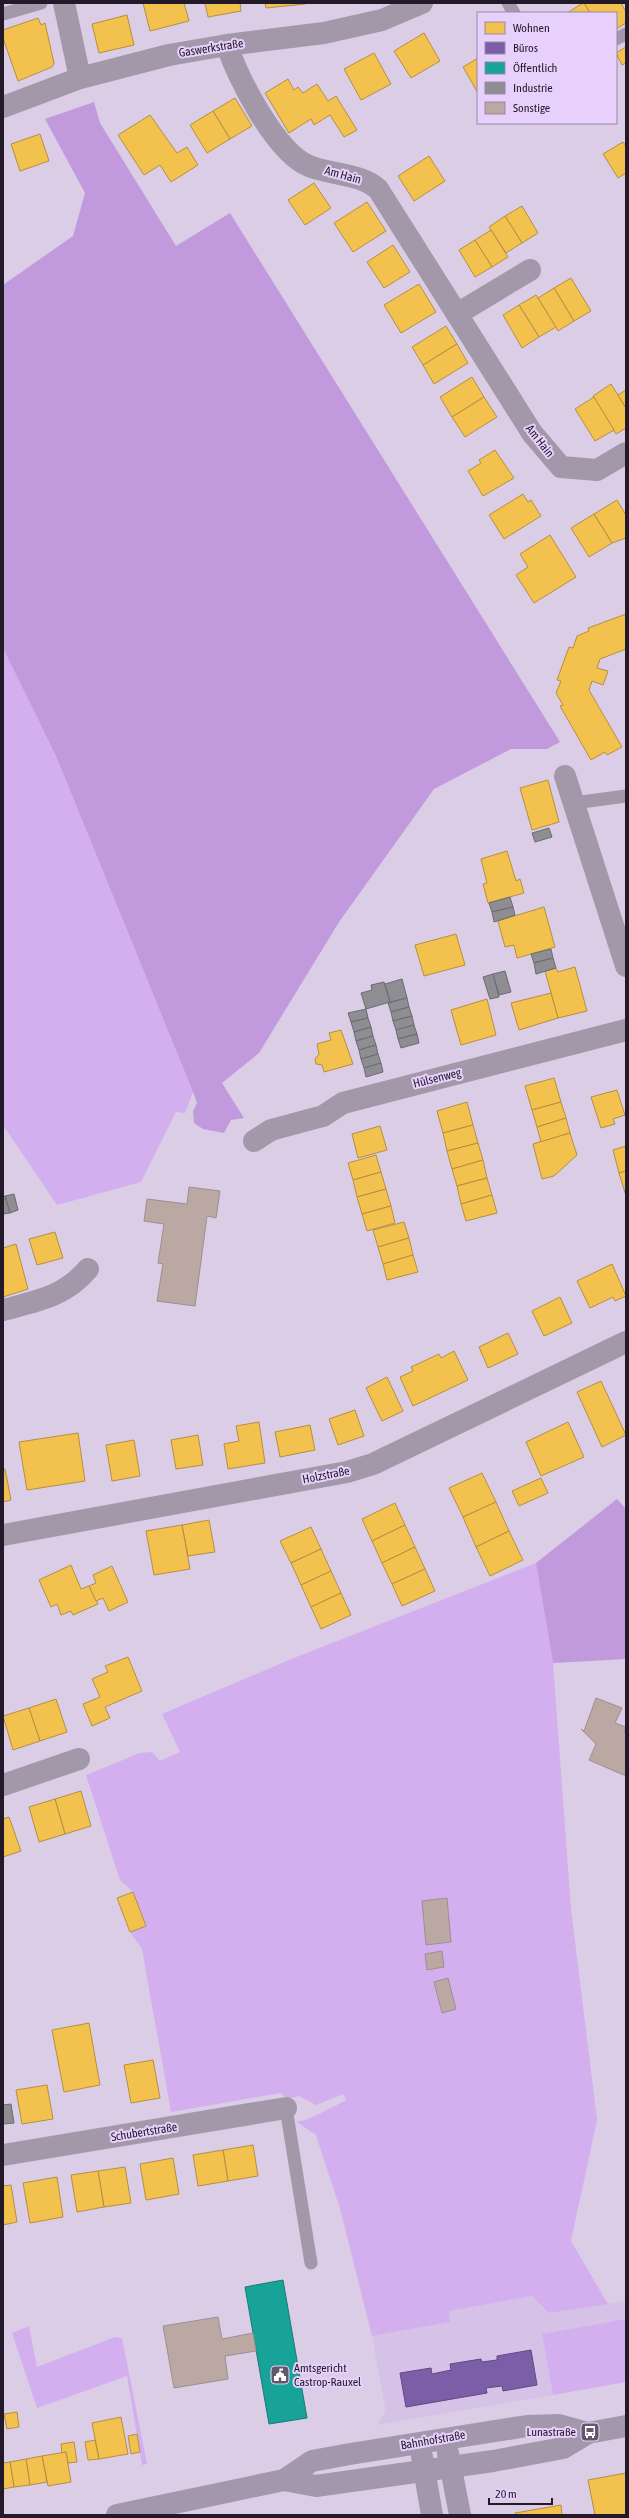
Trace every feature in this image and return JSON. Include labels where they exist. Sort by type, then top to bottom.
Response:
[{"type":"main road","name":"Bahnhofstraße","points":[[117,2515],[284,2480],[312,2461],[419,2442],[527,2426],[558,2425],[588,2433]]},
{"type":"main road","name":"Bahnhofstraße","points":[[284,2480],[316,2486],[451,2468],[563,2448],[588,2433],[626,2426]]},
{"type":"main road","points":[[446,2438],[460,2515]]},
{"type":"main road","points":[[419,2442],[432,2515]]},
{"type":"street","points":[[64,3],[80,78]]},
{"type":"street","name":"Gaswerkstraße","points":[[3,107],[80,78],[169,55],[227,44],[324,33],[382,20],[422,3]]},
{"type":"street","name":"Am Hain","points":[[227,44],[234,68],[282,147],[308,166],[364,180],[378,189],[532,432],[561,466],[597,470],[626,453]]},
{"type":"street","points":[[457,314],[530,270]]},
{"type":"street","points":[[565,776],[626,966]]},
{"type":"street","name":"Hülsenweg","points":[[254,1141],[270,1130],[323,1116],[343,1102],[626,1030]]},
{"type":"street","points":[[3,1310],[54,1296],[76,1283],[88,1269]]},
{"type":"street","name":"Holzstraße","points":[[3,1535],[348,1472],[373,1464],[626,1342]]},
{"type":"street","points":[[3,1785],[79,1759]]},
{"type":"street","name":"Schubertstraße","points":[[3,2155],[286,2108]]},
{"type":"lane","points":[[3,14],[41,3]]},
{"type":"lane","points":[[508,3],[513,12]]},
{"type":"lane","points":[[574,803],[626,796]]},
{"type":"lane","points":[[286,2108],[311,2263]]},
{"type":"shaded area","points":[[94,102],[100,123],[176,246],[230,213],[560,742],[547,749],[511,749],[434,789],[339,922],[259,1053],[222,1083],[244,1118],[231,1120],[224,1133],[203,1129],[194,1123],[193,1111],[197,1103],[193,1092],[56,756],[3,648],[3,285],[73,236],[85,193],[45,119]]},
{"type":"shaded area","points":[[3,648],[56,756],[193,1092],[185,1113],[176,1112],[141,1182],[57,1205],[3,1125]]},
{"type":"shaded area","points":[[617,1499],[626,1509],[626,1659],[553,1663],[536,1563]]},
{"type":"shaded area","points":[[536,1563],[553,1663],[571,1909],[597,2120],[571,2241],[608,2304],[549,2313],[532,2296],[449,2311],[450,2322],[372,2336],[341,2212],[316,2135],[297,2122],[315,2116],[346,2100],[343,2094],[316,2105],[299,2096],[287,2099],[281,2093],[171,2112],[142,1949],[130,1932],[146,1926],[133,1892],[120,1880],[86,1775],[140,1753],[152,1752],[160,1761],[180,1752],[162,1714],[294,1658]]},
{"type":"shaded area","points":[[532,2296],[550,2313],[626,2301],[626,2319],[542,2334],[553,2395],[377,2425],[386,2412],[372,2336],[450,2322],[448,2311]]},
{"type":"shaded area","points":[[626,2319],[626,2382],[553,2395],[542,2334]]},
{"type":"shaded area","points":[[29,2326],[37,2367],[115,2337],[122,2338],[147,2464],[142,2465],[127,2376],[37,2408],[12,2333]]},
{"type":"building: Wohnen","points":[[143,3],[184,3],[189,21],[150,31]]},
{"type":"building: Wohnen","points":[[205,3],[240,3],[241,11],[208,17]]},
{"type":"building: Wohnen","points":[[265,3],[305,3],[305,4],[266,8]]},
{"type":"building: Wohnen","points":[[583,3],[589,12],[569,12]]},
{"type":"building: Wohnen","points":[[584,3],[621,3],[626,12],[626,23],[617,28],[617,12],[589,12]]},
{"type":"building: Wohnen","points":[[127,15],[134,45],[99,53],[92,24]]},
{"type":"building: Wohnen","points":[[38,18],[41,25],[45,23],[54,63],[52,67],[18,81],[3,38],[3,30]]},
{"type":"building: Wohnen","points":[[424,33],[440,61],[411,78],[394,51]]},
{"type":"building: Wohnen","points":[[626,47],[626,63],[622,65],[617,52]]},
{"type":"building: Wohnen","points":[[374,53],[391,84],[361,100],[344,69]]},
{"type":"building: Wohnen","points":[[477,59],[477,91],[463,67]]},
{"type":"building: Wohnen","points":[[288,79],[294,90],[298,87],[303,93],[317,84],[328,101],[336,96],[357,130],[344,137],[330,115],[314,125],[311,119],[289,133],[265,93]]},
{"type":"building: Wohnen","points":[[235,98],[252,126],[230,139],[213,111]]},
{"type":"building: Wohnen","points":[[213,111],[230,139],[207,153],[190,125]]},
{"type":"building: Wohnen","points":[[150,115],[177,153],[187,147],[198,165],[171,182],[160,165],[144,175],[118,135]]},
{"type":"building: Wohnen","points":[[40,134],[49,161],[20,171],[11,144]]},
{"type":"building: Wohnen","points":[[623,142],[626,146],[626,173],[618,178],[603,154]]},
{"type":"building: Wohnen","points":[[429,156],[445,181],[414,201],[398,176]]},
{"type":"building: Wohnen","points":[[314,183],[331,208],[305,225],[288,200]]},
{"type":"building: Wohnen","points":[[367,202],[386,231],[353,252],[334,223]]},
{"type":"building: Wohnen","points":[[522,206],[538,233],[522,243],[505,216]]},
{"type":"building: Wohnen","points":[[505,216],[522,243],[506,253],[489,227]]},
{"type":"building: Wohnen","points":[[491,230],[508,257],[492,267],[475,240]]},
{"type":"building: Wohnen","points":[[475,240],[492,267],[475,277],[459,250]]},
{"type":"building: Wohnen","points":[[393,245],[410,272],[384,288],[367,262]]},
{"type":"building: Wohnen","points":[[571,278],[591,311],[574,321],[554,288]]},
{"type":"building: Wohnen","points":[[419,284],[436,312],[401,333],[384,305]]},
{"type":"building: Wohnen","points":[[554,288],[574,321],[558,331],[538,298]]},
{"type":"building: Wohnen","points":[[536,295],[556,327],[539,337],[519,305]]},
{"type":"building: Wohnen","points":[[519,305],[539,337],[522,348],[503,315]]},
{"type":"building: Wohnen","points":[[446,326],[457,344],[423,365],[412,347]]},
{"type":"building: Wohnen","points":[[457,344],[468,363],[434,384],[423,365]]},
{"type":"building: Wohnen","points":[[472,377],[484,397],[452,417],[440,397]]},
{"type":"building: Wohnen","points":[[611,384],[626,408],[626,428],[616,434],[593,396]]},
{"type":"building: Wohnen","points":[[626,390],[626,408],[618,395]]},
{"type":"building: Wohnen","points":[[484,397],[497,417],[465,437],[452,417]]},
{"type":"building: Wohnen","points":[[594,397],[614,430],[595,441],[575,409]]},
{"type":"building: Wohnen","points":[[495,450],[514,478],[483,496],[468,471],[481,463],[479,460]]},
{"type":"building: Wohnen","points":[[523,494],[528,502],[531,500],[541,516],[504,539],[489,515]]},
{"type":"building: Wohnen","points":[[617,500],[626,515],[626,538],[612,543],[594,514]]},
{"type":"building: Wohnen","points":[[594,514],[612,543],[589,557],[571,528]]},
{"type":"building: Wohnen","points":[[550,535],[576,577],[534,603],[516,575],[528,567],[520,554]]},
{"type":"building: Wohnen","points":[[626,614],[626,649],[600,659],[597,668],[608,671],[603,685],[592,681],[589,690],[622,747],[607,755],[605,752],[591,760],[560,706],[563,705],[556,693],[561,681],[557,680],[569,647],[573,648],[577,636],[589,631],[588,628]]},
{"type":"building: Wohnen","points":[[548,780],[559,822],[532,830],[520,788]]},
{"type":"building: Wohnen","points":[[507,851],[516,881],[520,879],[524,893],[488,903],[483,884],[487,883],[481,859]]},
{"type":"building: Wohnen","points":[[544,907],[555,947],[517,958],[514,945],[505,947],[498,921]]},
{"type":"building: Wohnen","points":[[456,934],[465,965],[424,976],[415,945]]},
{"type":"building: Wohnen","points":[[575,967],[587,1011],[558,1018],[545,971],[556,968],[558,972]]},
{"type":"building: Wohnen","points":[[551,993],[558,1018],[519,1030],[511,1003]]},
{"type":"building: Wohnen","points":[[487,999],[496,1035],[461,1045],[451,1010]]},
{"type":"building: Wohnen","points":[[341,1030],[353,1064],[324,1072],[322,1065],[316,1064],[315,1059],[319,1054],[317,1044],[331,1040],[329,1033]]},
{"type":"building: Wohnen","points":[[554,1078],[561,1102],[532,1110],[525,1086]]},
{"type":"building: Wohnen","points":[[617,1090],[625,1115],[613,1119],[615,1124],[601,1128],[591,1097]]},
{"type":"building: Wohnen","points":[[467,1102],[473,1125],[443,1133],[437,1111]]},
{"type":"building: Wohnen","points":[[561,1102],[566,1118],[537,1127],[532,1110]]},
{"type":"building: Wohnen","points":[[566,1118],[570,1133],[541,1142],[537,1127]]},
{"type":"building: Wohnen","points":[[473,1125],[478,1143],[447,1151],[443,1133]]},
{"type":"building: Wohnen","points":[[380,1126],[387,1150],[358,1158],[352,1134]]},
{"type":"building: Wohnen","points":[[570,1133],[577,1155],[554,1176],[542,1179],[533,1144]]},
{"type":"building: Wohnen","points":[[478,1143],[483,1160],[452,1169],[447,1151]]},
{"type":"building: Wohnen","points":[[626,1146],[626,1171],[619,1173],[613,1150]]},
{"type":"building: Wohnen","points":[[376,1155],[381,1172],[353,1180],[348,1163]]},
{"type":"building: Wohnen","points":[[483,1160],[487,1178],[457,1186],[452,1169]]},
{"type":"building: Wohnen","points":[[626,1171],[626,1196],[619,1173]]},
{"type":"building: Wohnen","points":[[381,1172],[386,1189],[357,1197],[353,1180]]},
{"type":"building: Wohnen","points":[[487,1178],[492,1195],[461,1204],[457,1186]]},
{"type":"building: Wohnen","points":[[386,1189],[391,1206],[362,1214],[357,1197]]},
{"type":"building: Wohnen","points":[[492,1195],[497,1213],[466,1221],[461,1204]]},
{"type":"building: Wohnen","points":[[391,1206],[395,1223],[367,1231],[362,1214]]},
{"type":"building: Wohnen","points":[[404,1222],[409,1238],[378,1247],[373,1230]]},
{"type":"building: Wohnen","points":[[55,1232],[63,1258],[37,1265],[29,1239]]},
{"type":"building: Wohnen","points":[[409,1238],[413,1255],[383,1264],[378,1247]]},
{"type":"building: Wohnen","points":[[16,1244],[28,1289],[3,1297],[3,1248]]},
{"type":"building: Wohnen","points":[[413,1255],[418,1272],[387,1280],[383,1264]]},
{"type":"building: Wohnen","points":[[612,1264],[626,1296],[615,1301],[613,1297],[590,1308],[577,1281]]},
{"type":"building: Wohnen","points":[[560,1297],[572,1323],[544,1336],[532,1311]]},
{"type":"building: Wohnen","points":[[508,1333],[518,1354],[488,1368],[479,1347]]},
{"type":"building: Wohnen","points":[[454,1351],[468,1380],[413,1406],[400,1377],[413,1371],[411,1367],[439,1354],[441,1358]]},
{"type":"building: Wohnen","points":[[387,1377],[403,1411],[382,1421],[366,1388]]},
{"type":"building: Wohnen","points":[[601,1381],[626,1435],[602,1447],[577,1392]]},
{"type":"building: Wohnen","points":[[355,1410],[364,1436],[338,1445],[329,1419]]},
{"type":"building: Wohnen","points":[[259,1422],[265,1463],[228,1469],[224,1444],[239,1441],[236,1426]]},
{"type":"building: Wohnen","points":[[568,1422],[584,1457],[541,1476],[526,1442]]},
{"type":"building: Wohnen","points":[[310,1425],[315,1450],[280,1457],[275,1432]]},
{"type":"building: Wohnen","points":[[78,1433],[85,1481],[27,1490],[19,1442]]},
{"type":"building: Wohnen","points":[[198,1435],[203,1465],[176,1469],[171,1440]]},
{"type":"building: Wohnen","points":[[134,1440],[140,1476],[112,1481],[106,1445]]},
{"type":"building: Wohnen","points":[[3,1469],[5,1469],[11,1500],[3,1502]]},
{"type":"building: Wohnen","points":[[482,1473],[496,1502],[463,1517],[449,1488]]},
{"type":"building: Wohnen","points":[[541,1478],[548,1493],[519,1506],[512,1491]]},
{"type":"building: Wohnen","points":[[496,1502],[509,1531],[476,1547],[463,1517]]},
{"type":"building: Wohnen","points":[[395,1503],[405,1525],[372,1541],[362,1519]]},
{"type":"building: Wohnen","points":[[209,1520],[215,1552],[188,1556],[182,1525]]},
{"type":"building: Wohnen","points":[[182,1525],[190,1569],[154,1575],[146,1531]]},
{"type":"building: Wohnen","points":[[405,1525],[415,1547],[382,1563],[372,1541]]},
{"type":"building: Wohnen","points":[[311,1527],[321,1549],[291,1563],[280,1541]]},
{"type":"building: Wohnen","points":[[509,1531],[523,1560],[490,1576],[476,1547]]},
{"type":"building: Wohnen","points":[[415,1547],[425,1569],[392,1584],[382,1563]]},
{"type":"building: Wohnen","points":[[321,1549],[331,1571],[301,1585],[291,1563]]},
{"type":"building: Wohnen","points":[[71,1565],[81,1589],[89,1586],[98,1604],[73,1615],[71,1611],[61,1615],[57,1604],[51,1607],[39,1580]]},
{"type":"building: Wohnen","points":[[112,1566],[128,1602],[109,1611],[103,1598],[96,1601],[89,1586],[96,1583],[93,1575]]},
{"type":"building: Wohnen","points":[[425,1569],[435,1591],[402,1606],[392,1584]]},
{"type":"building: Wohnen","points":[[331,1571],[341,1593],[311,1607],[301,1585]]},
{"type":"building: Wohnen","points":[[341,1593],[351,1615],[321,1629],[311,1607]]},
{"type":"building: Wohnen","points":[[128,1657],[142,1691],[105,1707],[110,1718],[92,1726],[83,1704],[100,1697],[92,1679],[108,1672],[105,1666]]},
{"type":"building: Wohnen","points":[[56,1699],[67,1732],[40,1741],[29,1708]]},
{"type":"building: Wohnen","points":[[29,1708],[40,1741],[13,1750],[3,1716]]},
{"type":"building: Wohnen","points":[[81,1791],[91,1826],[65,1834],[55,1799]]},
{"type":"building: Wohnen","points":[[55,1799],[65,1834],[39,1842],[29,1807]]},
{"type":"building: Wohnen","points":[[9,1817],[21,1851],[3,1857],[3,1819]]},
{"type":"building: Wohnen","points":[[133,1892],[146,1926],[130,1932],[117,1898]]},
{"type":"building: Wohnen","points":[[89,2023],[100,2085],[64,2092],[52,2030]]},
{"type":"building: Wohnen","points":[[153,2060],[160,2098],[131,2103],[124,2065]]},
{"type":"building: Wohnen","points":[[47,2085],[53,2119],[22,2124],[16,2090]]},
{"type":"building: Wohnen","points":[[253,2145],[258,2176],[228,2181],[223,2150]]},
{"type":"building: Wohnen","points":[[223,2150],[228,2181],[198,2186],[193,2155]]},
{"type":"building: Wohnen","points":[[173,2158],[179,2194],[146,2200],[140,2164]]},
{"type":"building: Wohnen","points":[[125,2167],[131,2203],[104,2207],[98,2171]]},
{"type":"building: Wohnen","points":[[98,2171],[104,2207],[77,2212],[71,2175]]},
{"type":"building: Wohnen","points":[[57,2177],[63,2217],[30,2223],[23,2183]]},
{"type":"building: Wohnen","points":[[11,2185],[17,2222],[3,2225],[3,2186]]},
{"type":"building: Wohnen","points":[[17,2412],[19,2427],[7,2429],[4,2414]]},
{"type":"building: Wohnen","points":[[121,2417],[128,2454],[99,2459],[92,2423]]},
{"type":"building: Wohnen","points":[[137,2434],[140,2452],[131,2454],[128,2436]]},
{"type":"building: Wohnen","points":[[95,2440],[99,2459],[88,2460],[85,2442]]},
{"type":"building: Wohnen","points":[[74,2442],[77,2462],[68,2463],[66,2452],[62,2453],[61,2444]]},
{"type":"building: Wohnen","points":[[66,2452],[71,2482],[48,2486],[42,2456]]},
{"type":"building: Wohnen","points":[[42,2456],[47,2482],[30,2485],[26,2459]]},
{"type":"building: Wohnen","points":[[26,2459],[30,2485],[14,2487],[10,2462]]},
{"type":"building: Wohnen","points":[[10,2462],[14,2487],[3,2489],[3,2463]]},
{"type":"building: Wohnen","points":[[626,2473],[626,2515],[595,2515],[588,2480]]},
{"type":"building: Wohnen","points":[[561,2505],[562,2515],[516,2515],[515,2513]]},
{"type":"building: Büros","points":[[531,2350],[537,2385],[503,2391],[502,2386],[486,2388],[487,2393],[406,2407],[400,2373],[431,2368],[432,2374],[451,2370],[450,2364],[481,2359],[482,2362],[497,2360],[497,2356]]},
{"type":"building: Öffentlich","points":[[283,2280],[307,2418],[269,2424],[245,2287]]},
{"type":"building: Industrie","points":[[549,828],[552,837],[535,842],[532,833]]},
{"type":"building: Industrie","points":[[510,897],[513,907],[492,912],[489,903]]},
{"type":"building: Industrie","points":[[513,907],[515,915],[494,922],[492,912]]},
{"type":"building: Industrie","points":[[551,949],[553,958],[534,963],[531,954]]},
{"type":"building: Industrie","points":[[553,958],[556,968],[536,974],[534,963]]},
{"type":"building: Industrie","points":[[505,971],[511,992],[499,995],[493,974]]},
{"type":"building: Industrie","points":[[493,974],[499,997],[490,999],[483,977]]},
{"type":"building: Industrie","points":[[402,979],[407,998],[390,1002],[385,984]]},
{"type":"building: Industrie","points":[[384,982],[390,1002],[366,1009],[361,993],[372,990],[371,985]]},
{"type":"building: Industrie","points":[[407,998],[409,1007],[391,1012],[388,1003]]},
{"type":"building: Industrie","points":[[409,1007],[412,1016],[393,1021],[391,1012]]},
{"type":"building: Industrie","points":[[366,1009],[368,1018],[351,1022],[348,1013]]},
{"type":"building: Industrie","points":[[412,1016],[414,1025],[396,1030],[393,1021]]},
{"type":"building: Industrie","points":[[368,1018],[371,1027],[354,1032],[351,1022]]},
{"type":"building: Industrie","points":[[414,1025],[417,1034],[398,1039],[396,1030]]},
{"type":"building: Industrie","points":[[371,1027],[373,1036],[356,1041],[354,1032]]},
{"type":"building: Industrie","points":[[417,1034],[419,1043],[401,1048],[398,1039]]},
{"type":"building: Industrie","points":[[373,1036],[376,1045],[359,1050],[356,1041]]},
{"type":"building: Industrie","points":[[376,1045],[378,1054],[361,1059],[359,1050]]},
{"type":"building: Industrie","points":[[378,1054],[381,1063],[364,1068],[361,1059]]},
{"type":"building: Industrie","points":[[381,1063],[383,1072],[366,1077],[364,1068]]},
{"type":"building: Industrie","points":[[14,1194],[18,1210],[10,1213],[5,1196]]},
{"type":"building: Industrie","points":[[5,1196],[10,1213],[3,1214],[3,1197]]},
{"type":"building: Industrie","points":[[11,2104],[14,2123],[3,2124],[3,2105]]},
{"type":"building: Sonstige","points":[[189,1187],[220,1191],[216,1218],[207,1216],[195,1306],[157,1301],[163,1264],[158,1263],[164,1224],[144,1221],[147,1199],[187,1204]]},
{"type":"building: Sonstige","points":[[596,1698],[622,1708],[615,1723],[626,1727],[624,1732],[626,1732],[626,1776],[589,1760],[596,1744],[581,1729],[584,1731]]},
{"type":"building: Sonstige","points":[[447,1898],[451,1942],[426,1945],[422,1901]]},
{"type":"building: Sonstige","points":[[442,1951],[444,1967],[427,1970],[425,1954]]},
{"type":"building: Sonstige","points":[[448,1978],[456,2009],[442,2013],[434,1982]]},
{"type":"building: Sonstige","points":[[218,2317],[222,2339],[253,2333],[256,2351],[225,2356],[228,2379],[174,2388],[163,2326]]},
{"type":"place","name":"Amtsgericht Castrop-Rauxel","points":[[280,2375]]},
{"type":"place","name":"Lunastraße","points":[[590,2432]]}]
